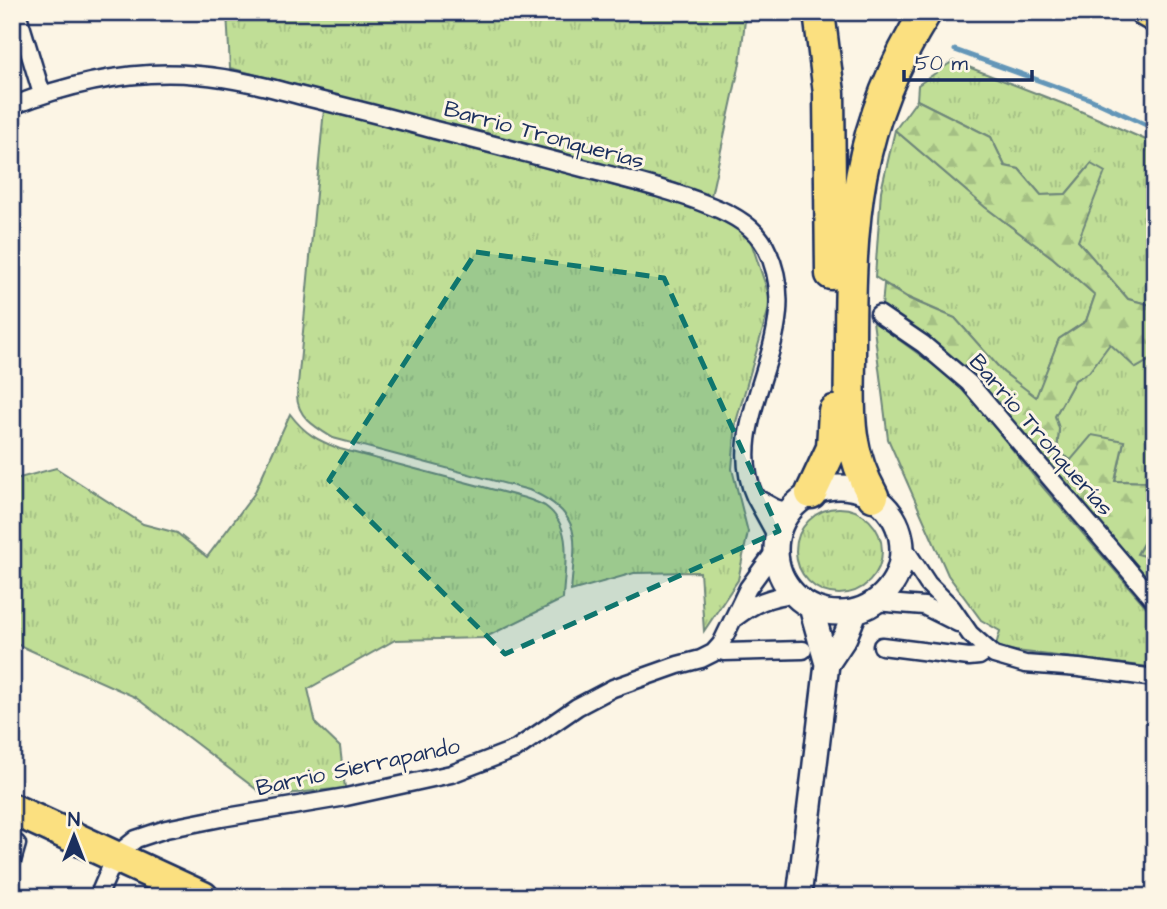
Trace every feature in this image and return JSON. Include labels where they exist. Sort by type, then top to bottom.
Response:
[{"type":"highway","points":[[819,12],[830,116],[834,424],[829,457],[819,490]]},
{"type":"highway","points":[[873,496],[855,458],[850,424],[850,268],[856,199],[882,96],[910,38],[926,12]]},
{"type":"highway","points":[[1146,12],[1155,17]]},
{"type":"highway","points":[[819,490],[843,450],[850,424]]},
{"type":"highway","points":[[12,809],[204,897]]},
{"type":"main road","points":[[799,897],[827,664],[865,607],[893,583],[899,572],[903,546],[897,523],[873,496],[842,487],[819,490],[799,501],[788,512],[776,544],[780,574],[802,601],[827,664]]},
{"type":"main road","points":[[802,601],[833,613],[865,607]]},
{"type":"street","points":[[35,12],[18,14],[42,94]]},
{"type":"street","name":"Barrio Tronquerías","points":[[12,106],[42,94],[111,78],[155,73],[199,75],[248,82],[614,176],[729,214],[761,239],[772,261],[780,298],[778,322],[747,443],[746,472],[776,544]]},
{"type":"street","name":"Barrio Tronquerías","points":[[878,314],[923,344],[969,383],[1155,601]]},
{"type":"street","points":[[755,497],[788,512]]},
{"type":"street","points":[[716,650],[748,588],[776,544]]},
{"type":"street","points":[[903,546],[928,584],[952,608],[964,626],[988,650],[1007,660],[1155,678]]},
{"type":"street","points":[[733,619],[759,601],[770,597],[802,601]]},
{"type":"street","points":[[865,607],[924,606],[964,626]]},
{"type":"street","points":[[882,646],[969,657],[979,656],[988,650]]},
{"type":"street","name":"Barrio Sierrapando","points":[[116,855],[136,839],[166,829],[392,788],[474,766],[516,749],[600,694],[678,664],[701,659],[716,650],[803,650]]},
{"type":"street","points":[[12,861],[17,844]]},
{"type":"street","points":[[98,897],[116,855]]},
{"type":"street","points":[[12,889],[14,897]]},
{"type":"highlighted area","points":[[476,252],[664,278],[779,531],[505,654],[329,480]]},
{"type":"green space","points":[[227,12],[746,12],[740,63],[711,196],[230,68]]},
{"type":"green space","points":[[953,61],[1069,106],[1155,144],[1155,306],[1128,299],[1078,241],[1091,164],[1066,194],[1041,195],[1019,169],[1005,166],[991,137],[917,100],[918,85]]},
{"type":"green space","points":[[917,100],[991,137],[1005,166],[1019,169],[1041,195],[1066,194],[1091,164],[1105,172],[1078,241],[1128,299],[1155,306],[1155,357],[1136,368],[1110,344],[1089,372],[1075,380],[1055,416],[1059,429],[1057,451],[1071,460],[1092,435],[1124,441],[1115,481],[1155,482],[1155,522],[1137,554],[1155,559],[1155,590],[938,348],[882,307],[884,284],[907,298],[955,318],[1003,372],[1036,397],[1059,339],[1086,321],[1095,295],[1053,258],[985,207],[895,130]]},
{"type":"green space","points":[[324,109],[702,209],[748,233],[771,301],[736,422],[732,469],[748,532],[738,580],[704,631],[700,572],[634,573],[571,591],[574,557],[572,530],[560,509],[547,499],[529,490],[333,438],[304,415],[297,395]]},
{"type":"green space","points":[[895,130],[985,207],[1053,258],[1095,295],[1086,321],[1059,339],[1036,398],[1003,372],[955,318],[907,297],[875,277],[881,191]]},
{"type":"green space","points":[[873,321],[960,384],[1041,485],[1155,617],[1155,636],[1149,667],[1007,650],[996,645],[1000,631],[981,620],[948,575],[888,439]]},
{"type":"green space","points":[[1110,343],[1136,368],[1155,357],[1155,482],[1115,481],[1124,442],[1071,460],[1057,451],[1059,429],[1055,416],[1075,380],[1089,372]]},
{"type":"green space","points":[[290,414],[312,436],[340,449],[525,498],[545,506],[561,525],[566,549],[565,574],[563,599],[484,638],[395,640],[308,689],[316,724],[340,747],[345,788],[265,796],[135,697],[12,642],[12,480],[56,468],[143,524],[177,533],[207,557],[254,494]]},
{"type":"green space","points":[[839,508],[863,515],[875,527],[882,551],[875,575],[863,587],[839,594],[815,587],[803,575],[796,551],[803,527],[815,515]]},
{"type":"green space","points":[[1155,522],[1155,559],[1137,555]]},
{"type":"waterway","points":[[955,50],[1090,99],[1155,129]]}]
